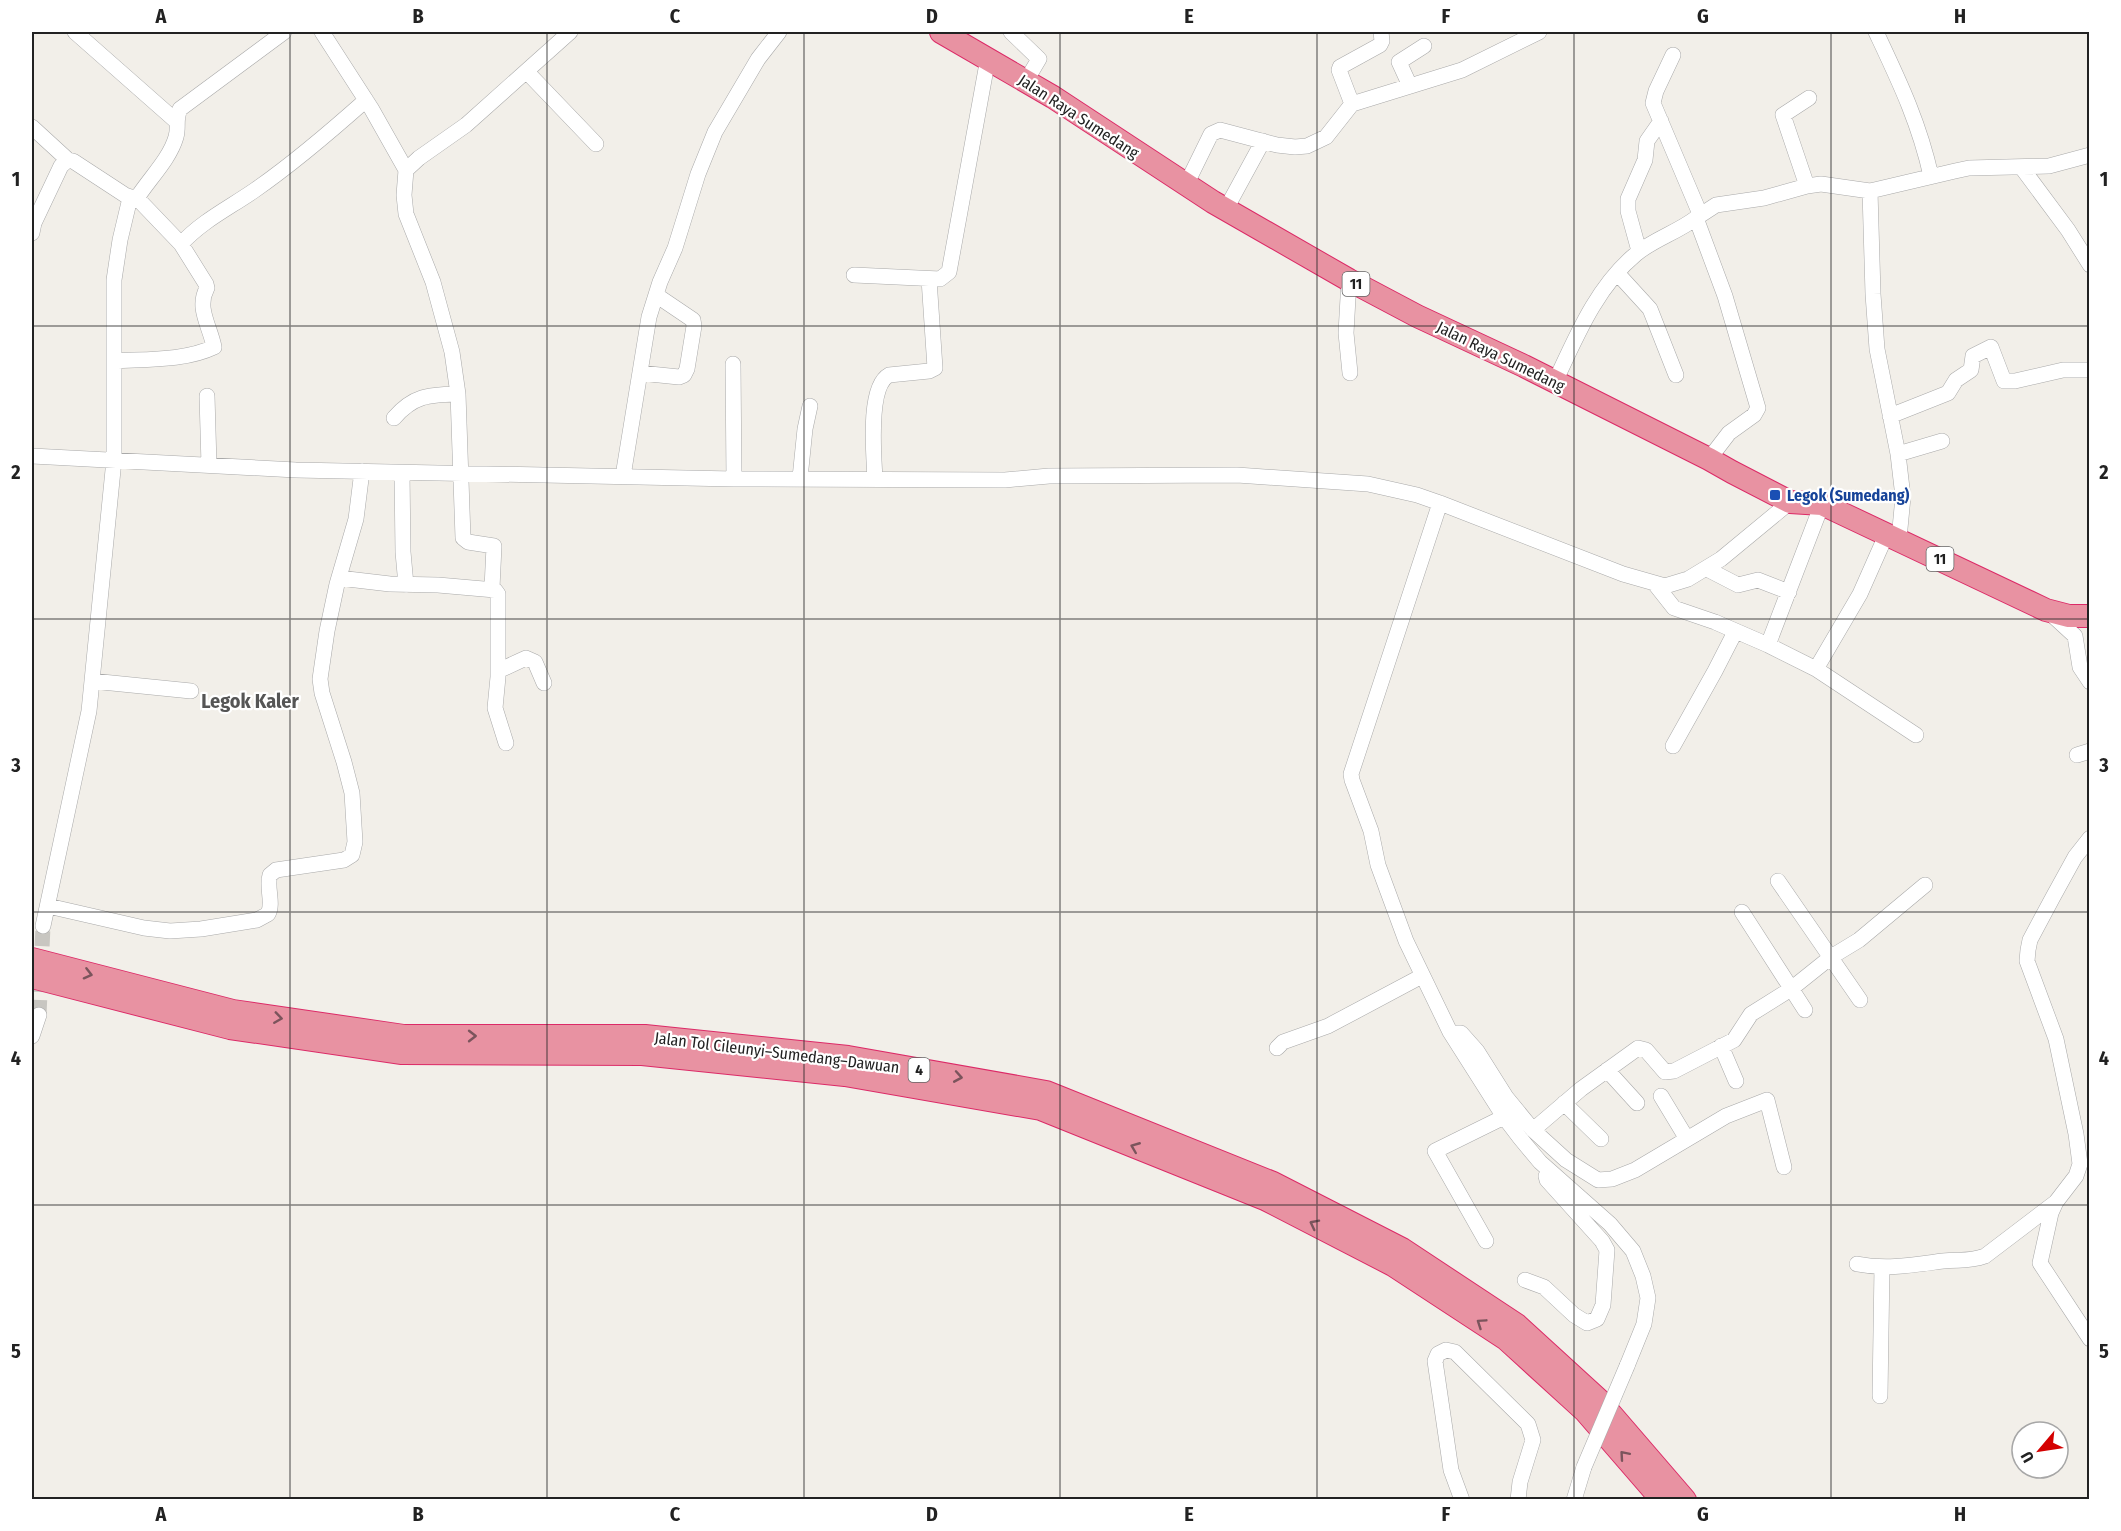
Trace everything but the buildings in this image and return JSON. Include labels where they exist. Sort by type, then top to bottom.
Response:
[{"type":"highway","name":"Jalan Raya Sumedang","points":[[941,32],[988,57],[1226,209],[1349,280],[1417,316],[1555,382],[1790,502],[1822,504],[2046,610],[2077,617],[2090,615]]},
{"type":"highway","name":"Jalan Tol Cileunyi–Sumedang–Dawuan","points":[[32,959],[233,1011],[404,1036],[645,1036],[848,1057],[1046,1092],[1273,1183],[1402,1249],[1517,1325],[1598,1399],[1685,1500]]},
{"type":"highway","name":"Jalan Tol Cileunyi–Sumedang–Dawuan","points":[[32,977],[230,1029],[402,1053],[642,1054],[845,1075],[1041,1109],[1265,1199],[1393,1264],[1506,1339],[1586,1411],[1662,1500]]},
{"type":"street","points":[[75,32],[176,121]]},
{"type":"street","points":[[133,197],[139,195],[172,147],[177,135],[176,121],[180,109],[284,32]]},
{"type":"street","points":[[322,32],[366,100],[406,170],[404,195],[406,214],[433,282],[452,352],[458,394],[463,538],[465,541],[494,546],[492,588]]},
{"type":"street","points":[[406,170],[466,126],[570,32]]},
{"type":"street","points":[[623,476],[649,317],[675,248],[698,174],[715,132],[758,59],[779,32]]},
{"type":"street","points":[[1011,32],[1039,59],[1026,81]]},
{"type":"street","points":[[1352,104],[1339,70],[1340,67],[1380,45],[1381,32]]},
{"type":"street","points":[[1186,185],[1211,134],[1215,131],[1220,130],[1295,147],[1307,146],[1318,142],[1334,129],[1352,104],[1462,70],[1539,32]]},
{"type":"street","points":[[1876,32],[1912,110],[1923,140],[1931,176]]},
{"type":"street","points":[[1410,86],[1399,62],[1424,46]]},
{"type":"street","points":[[1673,55],[1653,97],[1653,103],[1698,216],[1725,296],[1758,408],[1754,415],[1729,433],[1709,459]]},
{"type":"street","points":[[854,275],[940,279],[949,272],[988,57]]},
{"type":"street","points":[[527,72],[596,144]]},
{"type":"street","points":[[1807,186],[1782,116],[1809,98]]},
{"type":"street","points":[[181,244],[210,219],[255,190],[308,150],[366,100]]},
{"type":"street","points":[[1639,251],[1628,211],[1628,199],[1645,160],[1647,141],[1661,121]]},
{"type":"street","points":[[32,127],[68,160],[133,197],[181,244],[206,284],[207,288],[202,296],[202,307],[214,347],[205,351],[175,356],[114,361]]},
{"type":"street","points":[[1226,209],[1263,141]]},
{"type":"street","points":[[1555,382],[1576,335],[1600,295],[1618,274],[1639,251],[1716,205],[1764,198],[1821,184],[1870,191],[1969,168],[2049,166],[2090,155]]},
{"type":"street","points":[[32,234],[34,223],[61,166],[68,160]]},
{"type":"street","points":[[2027,168],[2090,265]]},
{"type":"street","points":[[1816,669],[1893,536],[1902,497],[1898,454],[1877,349],[1870,191]]},
{"type":"street","points":[[43,926],[89,711],[114,460],[114,280],[120,240],[133,197]]},
{"type":"street","points":[[1618,274],[1650,309],[1676,375]]},
{"type":"street","points":[[875,478],[874,428],[879,384],[889,375],[929,371],[935,368],[929,279]]},
{"type":"street","points":[[1349,280],[1346,333],[1350,373]]},
{"type":"street","points":[[640,373],[679,377],[684,375],[687,369],[693,320],[656,295]]},
{"type":"street","points":[[1890,416],[1948,393],[1956,380],[1971,370],[1973,357],[1991,347],[2004,381],[2015,381],[2063,370],[2090,370]]},
{"type":"street","points":[[733,363],[734,479]]},
{"type":"street","points":[[394,418],[413,400],[426,396],[458,394]]},
{"type":"street","points":[[207,396],[209,465]]},
{"type":"street","points":[[800,478],[810,406]]},
{"type":"street","points":[[1898,454],[1942,441]]},
{"type":"street","points":[[32,456],[296,471],[734,479],[1005,480],[1049,476],[1237,475],[1368,484],[1417,495],[1623,574],[1665,586],[1676,584],[1707,568],[1742,543],[1766,520],[1790,502]]},
{"type":"street","points":[[48,906],[144,928],[170,931],[201,929],[257,920],[268,914],[270,907],[268,881],[270,874],[276,870],[344,860],[352,855],[355,842],[352,793],[322,693],[320,679],[327,631],[356,519],[362,471]]},
{"type":"street","points":[[402,473],[403,552],[406,585]]},
{"type":"street","points":[[1440,503],[1351,774],[1371,831],[1378,865],[1406,941],[1450,1032],[1504,1117],[1540,1162],[1610,1224],[1633,1251],[1643,1276],[1648,1298],[1644,1323],[1584,1467],[1574,1500]]},
{"type":"street","points":[[1768,645],[1822,504]]},
{"type":"street","points":[[1707,568],[1738,585],[1758,580],[1789,592]]},
{"type":"street","points":[[339,578],[406,585],[492,588],[498,594],[498,671],[495,708],[506,743]]},
{"type":"street","points":[[1655,584],[1674,608],[1715,622],[1816,669],[1916,735]]},
{"type":"street","points":[[2046,610],[2075,636],[2080,667],[2090,682]]},
{"type":"street","points":[[1673,746],[1735,632]]},
{"type":"street","points":[[498,671],[526,658],[535,662],[543,683]]},
{"type":"street","points":[[92,681],[191,691]]},
{"type":"street","points":[[1857,1264],[1882,1268],[1903,1268],[1946,1261],[1971,1261],[1985,1256],[2056,1202],[2084,1175],[2056,1039],[2026,961],[2035,932],[2075,857],[2090,838]]},
{"type":"street","points":[[1778,881],[1860,1000]]},
{"type":"street","points":[[1533,1130],[1564,1103],[1638,1048],[1646,1050],[1665,1072],[1674,1071],[1734,1040],[1751,1014],[1791,989],[1831,957],[1858,940],[1925,885]]},
{"type":"street","points":[[1742,912],[1805,1010]]},
{"type":"street","points":[[1277,1048],[1283,1042],[1328,1026],[1422,976]]},
{"type":"street","points":[[32,1036],[39,1015]]},
{"type":"street","points":[[1450,1032],[1461,1033],[1477,1051],[1506,1097],[1533,1130],[1566,1160],[1598,1180],[1612,1179],[1635,1170],[1726,1116],[1767,1100],[1784,1167]]},
{"type":"street","points":[[1721,1046],[1736,1081]]},
{"type":"street","points":[[1607,1071],[1637,1103]]},
{"type":"street","points":[[1662,1096],[1687,1139]]},
{"type":"street","points":[[1564,1103],[1601,1139]]},
{"type":"street","points":[[1486,1241],[1435,1151],[1504,1117]]},
{"type":"street","points":[[1525,1280],[1544,1287],[1574,1315],[1587,1323],[1597,1318],[1603,1305],[1607,1250],[1602,1241],[1547,1180],[1540,1162]]},
{"type":"street","points":[[2056,1202],[2051,1213],[2040,1263],[2090,1339]]},
{"type":"street","points":[[1880,1396],[1882,1268]]},
{"type":"street","points":[[1462,1500],[1451,1470],[1435,1361],[1438,1354],[1446,1350],[1455,1352],[1528,1424],[1533,1440],[1520,1482],[1518,1500]]},
{"type":"tunnel","points":[[39,1015],[43,926]]},
{"type":"place","name":"Legok (Sumedang)","points":[[1775,495]]},
{"type":"district","name":"Legok Kaler","points":[[250,701]]}]
